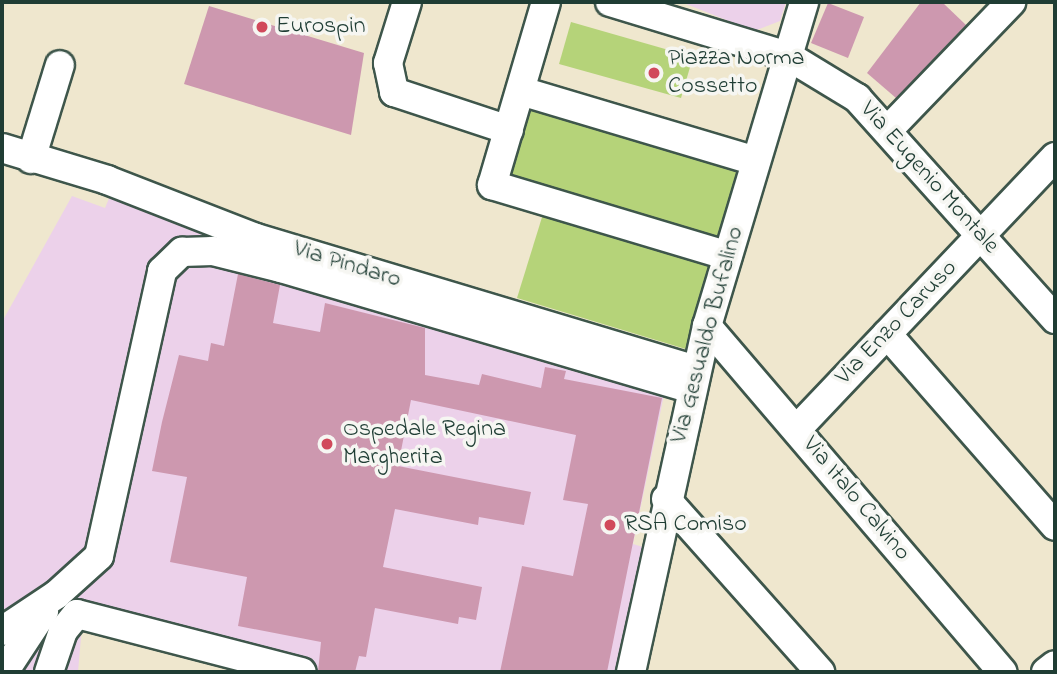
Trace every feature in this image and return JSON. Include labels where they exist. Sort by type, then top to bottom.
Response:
[{"type":"street","points":[[407,2],[387,75],[394,92],[509,130]]},
{"type":"street","points":[[547,2],[492,185],[728,256]]},
{"type":"street","name":"Via Eugenio Montale","points":[[610,2],[788,56],[857,98],[1055,319]]},
{"type":"street","name":"Via Gesualdo Bufalino","points":[[631,672],[666,499],[707,327],[804,2]]},
{"type":"street","points":[[888,130],[1011,2]]},
{"type":"street","points":[[31,159],[60,65]]},
{"type":"street","points":[[521,91],[756,160]]},
{"type":"street","name":"Via Pindaro","points":[[2,148],[107,180],[256,238],[694,379]]},
{"type":"street","name":"Via Enzo Caruso","points":[[797,429],[1055,157]]},
{"type":"street","points":[[2,631],[56,595],[99,556],[107,536],[162,271],[182,252],[213,251],[694,379]]},
{"type":"street","name":"Via Italo Calvino","points":[[707,327],[1003,672]]},
{"type":"street","points":[[887,334],[1055,526]]},
{"type":"street","points":[[666,499],[820,672]]},
{"type":"street","points":[[4,672],[56,595]]},
{"type":"street","points":[[50,672],[63,631],[77,614],[302,672]]},
{"type":"street","points":[[1046,672],[1055,665]]},
{"type":"shaded area","points":[[681,2],[786,2],[780,21],[754,31]]},
{"type":"shaded area","name":"Ospedale Regina Margherita","points":[[113,189],[669,371],[633,544],[643,547],[617,672],[273,672],[82,626],[78,672],[2,672],[2,322],[72,196],[105,208]]},
{"type":"green space","points":[[571,22],[693,57],[681,98],[559,64]]},
{"type":"green space","points":[[528,106],[741,169],[719,244],[506,180]]},
{"type":"green space","points":[[543,214],[714,267],[689,350],[517,298]]},
{"type":"building","points":[[921,2],[942,2],[966,25],[896,98],[867,73]]},
{"type":"building","points":[[828,3],[864,17],[848,58],[811,43]]},
{"type":"building","points":[[209,6],[364,53],[351,135],[184,84]]},
{"type":"building","points":[[238,274],[280,285],[273,323],[320,332],[325,303],[425,328],[425,375],[479,385],[482,374],[541,388],[545,367],[566,371],[564,379],[662,398],[607,672],[500,672],[522,566],[573,576],[588,504],[563,500],[576,435],[411,400],[398,466],[531,492],[524,525],[479,517],[478,525],[395,509],[383,567],[482,587],[476,620],[459,617],[458,624],[375,608],[366,657],[359,656],[355,672],[318,672],[321,642],[238,626],[247,577],[170,562],[187,477],[152,471],[162,422],[179,355],[208,361],[211,343],[224,346]]},
{"type":"place","name":"Eurospin","points":[[262,27]]},
{"type":"place","name":"Piazza Norma Cossetto","points":[[654,73]]},
{"type":"place","name":"Ospedale Regina Margherita","points":[[327,444]]},
{"type":"place","name":"RSA Comiso","points":[[610,525]]}]
